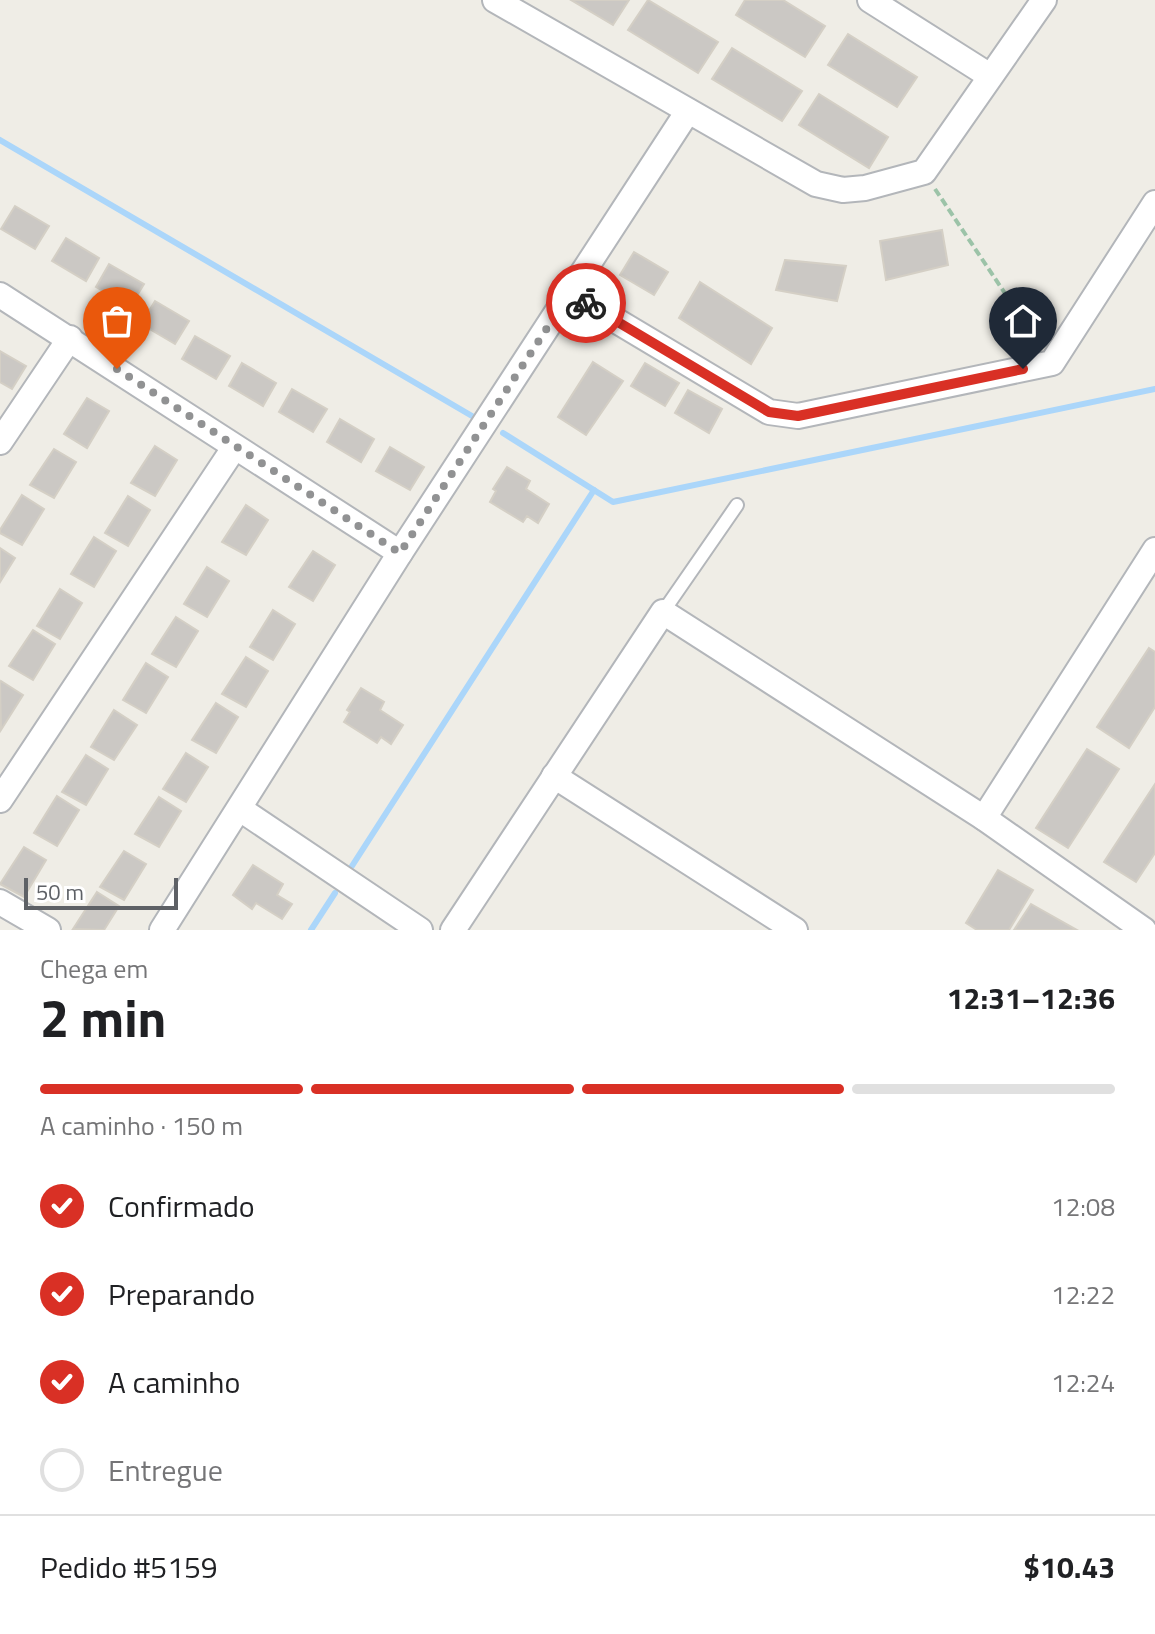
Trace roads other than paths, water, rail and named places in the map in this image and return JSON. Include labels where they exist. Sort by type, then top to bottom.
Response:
[{"type":"street","points":[[495,0],[816,184],[843,190],[865,188],[924,172],[1044,0]]},
{"type":"street","points":[[870,0],[990,76]]},
{"type":"street","points":[[162,930],[400,553],[688,111]]},
{"type":"street","points":[[570,293],[769,412],[798,416],[1052,363],[1155,203]]},
{"type":"street","points":[[0,295],[400,553]]},
{"type":"street","points":[[0,442],[70,338]]},
{"type":"street","points":[[0,800],[234,448]]},
{"type":"street","points":[[984,818],[1155,550]]},
{"type":"street","points":[[453,930],[663,612],[984,818],[1144,930],[1155,913]]},
{"type":"street","points":[[554,776],[795,930]]},
{"type":"street","points":[[240,809],[420,930]]},
{"type":"street","points":[[0,902],[48,930]]},
{"type":"lane","points":[[663,612],[737,505]]},
{"type":"waterway","points":[[0,140],[472,416]]},
{"type":"waterway","points":[[503,433],[613,502],[1155,389]]},
{"type":"waterway","points":[[352,866],[594,490]]},
{"type":"waterway","points":[[311,930],[335,893]]}]
